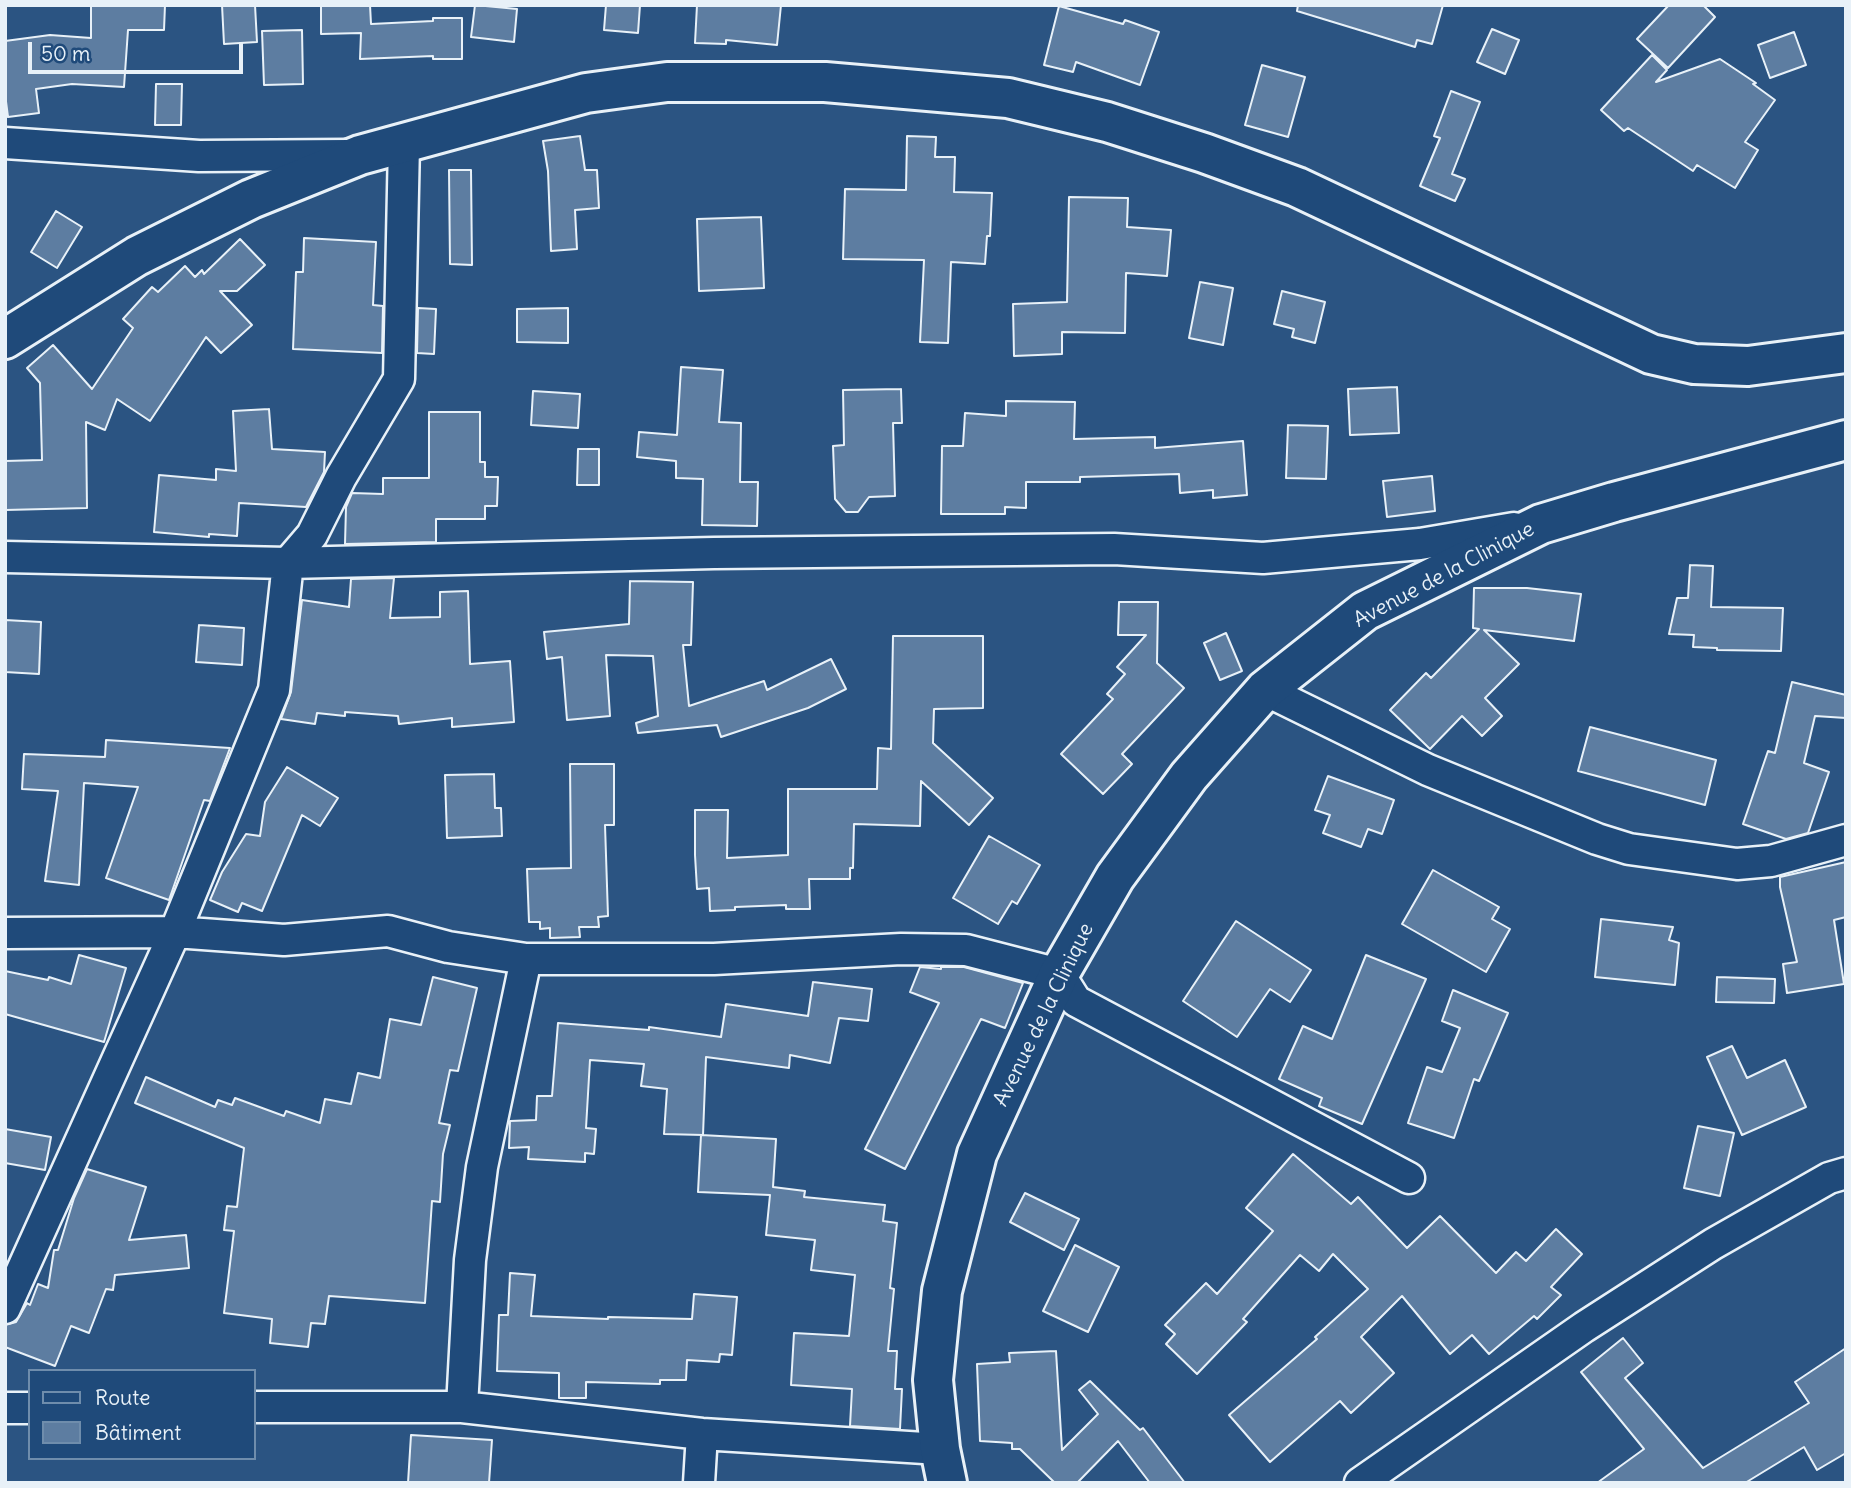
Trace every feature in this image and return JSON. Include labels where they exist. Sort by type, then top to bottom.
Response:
[{"type":"main road","points":[[5,339],[137,256],[251,199],[360,155],[586,93],[667,82],[825,82],[1008,98],[1107,122],[1204,153],[1297,187],[1650,354],[1694,364],[1748,366],[1846,352]]},
{"type":"main road","name":"Avenue de la Clinique","points":[[944,1466],[933,1380],[942,1291],[977,1154],[1059,974],[1123,866],[1188,776],[1265,690],[1365,611],[1541,524],[1846,440]]},
{"type":"street","points":[[5,143],[199,156],[360,155]]},
{"type":"street","points":[[5,1308],[175,932],[274,690],[288,562],[312,536],[341,477],[399,379],[404,143]]},
{"type":"street","points":[[5,557],[288,562],[714,553],[1114,549],[1263,558],[1420,544],[1541,524]]},
{"type":"street","points":[[1265,690],[1428,770],[1597,839],[1629,849],[1737,864],[1771,861],[1846,840]]},
{"type":"street","points":[[5,933],[175,932],[284,940],[388,931],[448,947],[526,959],[714,959],[901,949],[966,950],[1059,974],[1076,1001],[1409,1178]]},
{"type":"street","points":[[462,1407],[470,1260],[482,1167],[526,959]]},
{"type":"street","points":[[1360,1483],[1584,1327],[1713,1244],[1829,1178],[1846,1172]]},
{"type":"street","points":[[256,1408],[462,1407],[702,1434],[944,1466]]},
{"type":"street","points":[[5,1408],[28,1408]]},
{"type":"street","points":[[699,1483],[702,1434]]},
{"type":"building","points":[[91,5],[165,5],[164,30],[128,30],[124,87],[72,84],[36,89],[39,113],[8,117],[5,41],[50,35],[91,38]]},
{"type":"building","points":[[222,5],[255,5],[257,42],[224,44]]},
{"type":"building","points":[[321,5],[370,5],[371,24],[462,18],[462,59],[433,59],[433,56],[360,59],[361,33],[321,34]]},
{"type":"building","points":[[475,5],[517,9],[514,42],[471,37]]},
{"type":"building","points":[[606,5],[640,5],[638,33],[604,30]]},
{"type":"building","points":[[697,5],[781,5],[777,45],[726,40],[726,44],[695,43]]},
{"type":"building","points":[[1298,5],[1443,5],[1432,44],[1417,40],[1415,47],[1297,11]]},
{"type":"building","points":[[1669,5],[1703,5],[1715,17],[1668,68],[1637,39]]},
{"type":"building","points":[[1059,6],[1123,24],[1125,20],[1159,32],[1140,85],[1076,62],[1073,72],[1044,65]]},
{"type":"building","points":[[1492,29],[1519,40],[1505,74],[1477,62]]},
{"type":"building","points":[[302,30],[303,84],[264,85],[262,31]]},
{"type":"building","points":[[1794,32],[1806,65],[1770,78],[1758,45]]},
{"type":"building","points":[[1652,55],[1667,70],[1656,82],[1720,59],[1756,83],[1753,84],[1775,100],[1745,142],[1758,150],[1735,188],[1697,165],[1693,171],[1628,128],[1624,131],[1601,110]]},
{"type":"building","points":[[1262,65],[1305,77],[1288,137],[1245,125]]},
{"type":"building","points":[[156,84],[182,84],[181,125],[155,125]]},
{"type":"building","points":[[1451,91],[1480,102],[1452,174],[1465,179],[1455,201],[1420,186],[1440,138],[1434,136]]},
{"type":"building","points":[[580,136],[585,170],[597,170],[599,208],[575,210],[577,249],[551,251],[548,171],[543,141]]},
{"type":"building","points":[[907,136],[936,137],[935,157],[955,157],[954,192],[992,193],[990,236],[987,236],[985,264],[951,262],[948,343],[920,342],[924,260],[843,259],[845,189],[906,190]]},
{"type":"building","points":[[449,170],[471,170],[472,265],[450,264]]},
{"type":"building","points":[[1069,197],[1128,198],[1127,227],[1171,230],[1167,276],[1126,273],[1125,333],[1062,332],[1062,354],[1014,356],[1013,304],[1067,302]]},
{"type":"building","points":[[56,211],[82,227],[57,268],[31,252]]},
{"type":"building","points":[[761,217],[764,288],[699,291],[697,219]]},
{"type":"building","points":[[304,238],[376,242],[373,305],[383,306],[382,353],[293,349],[296,272],[303,272]]},
{"type":"building","points":[[240,239],[265,265],[237,291],[220,291],[252,325],[221,353],[206,337],[150,421],[117,399],[105,430],[86,422],[87,508],[5,510],[5,461],[42,460],[40,383],[27,368],[53,345],[92,389],[133,328],[123,319],[152,287],[158,292],[185,266],[195,277],[202,270],[204,274]]},
{"type":"building","points":[[1200,282],[1233,288],[1223,345],[1189,338]]},
{"type":"building","points":[[1282,291],[1325,302],[1315,343],[1292,337],[1294,329],[1274,324]]},
{"type":"building","points":[[418,308],[436,309],[434,354],[417,353]]},
{"type":"building","points":[[568,308],[568,343],[517,342],[517,309]]},
{"type":"building","points":[[681,367],[723,370],[719,422],[741,423],[740,482],[758,482],[757,526],[702,525],[703,479],[676,478],[676,461],[637,457],[639,432],[677,435]]},
{"type":"building","points":[[1397,387],[1399,433],[1350,435],[1348,389]]},
{"type":"building","points":[[901,389],[902,423],[893,423],[895,496],[869,497],[858,512],[846,512],[835,499],[833,446],[844,445],[843,390]]},
{"type":"building","points":[[533,391],[580,394],[578,428],[531,425]]},
{"type":"building","points":[[1006,401],[1075,402],[1074,439],[1155,437],[1155,448],[1243,441],[1247,495],[1213,498],[1213,490],[1180,493],[1179,474],[1080,477],[1080,482],[1026,482],[1026,508],[1005,507],[1005,514],[941,514],[942,446],[963,446],[965,413],[1006,416]]},
{"type":"building","points":[[269,409],[272,449],[325,452],[324,472],[306,507],[239,503],[237,536],[209,534],[209,537],[154,532],[159,475],[216,480],[216,469],[236,471],[233,411]]},
{"type":"building","points":[[429,412],[480,412],[480,462],[485,462],[485,477],[498,477],[497,506],[485,506],[485,519],[436,519],[436,542],[345,544],[346,507],[352,493],[383,494],[383,478],[429,478]]},
{"type":"building","points":[[1288,425],[1328,426],[1326,479],[1286,478]]},
{"type":"building","points":[[578,449],[599,449],[599,485],[577,485]]},
{"type":"building","points":[[1432,476],[1435,511],[1387,517],[1383,481]]},
{"type":"building","points":[[1690,565],[1713,566],[1711,607],[1783,608],[1781,651],[1693,647],[1694,635],[1669,634],[1677,598],[1688,598]]},
{"type":"building","points":[[394,578],[390,618],[440,617],[440,592],[468,591],[470,664],[510,661],[514,722],[452,727],[452,718],[399,724],[398,716],[345,712],[345,716],[317,713],[315,724],[281,719],[291,692],[302,600],[349,607],[351,579]]},
{"type":"building","points":[[630,581],[693,582],[691,645],[683,645],[689,706],[764,681],[767,690],[831,659],[846,689],[808,708],[721,737],[717,725],[638,733],[636,723],[658,716],[653,656],[606,655],[610,716],[567,720],[562,657],[547,659],[544,632],[629,624]]},
{"type":"building","points":[[1474,588],[1527,588],[1581,594],[1574,641],[1484,630],[1519,664],[1485,698],[1502,716],[1482,736],[1462,716],[1430,749],[1390,710],[1426,673],[1431,678],[1479,629],[1473,628]]},
{"type":"building","points":[[1119,602],[1158,602],[1157,663],[1184,688],[1122,754],[1132,764],[1103,794],[1061,754],[1113,699],[1107,694],[1125,674],[1117,667],[1146,635],[1118,635]]},
{"type":"building","points":[[5,620],[41,622],[39,674],[5,672]]},
{"type":"building","points":[[199,625],[244,628],[242,665],[196,662]]},
{"type":"building","points":[[1226,633],[1242,671],[1220,680],[1204,643]]},
{"type":"building","points":[[893,636],[983,636],[983,708],[934,709],[933,743],[993,798],[969,825],[921,781],[920,826],[854,824],[853,868],[850,868],[850,879],[809,879],[810,909],[786,909],[786,905],[710,911],[709,888],[697,889],[695,810],[728,810],[727,858],[788,855],[788,789],[877,789],[878,748],[891,749]]},
{"type":"building","points":[[1792,682],[1846,695],[1846,718],[1815,716],[1804,763],[1829,772],[1808,833],[1786,839],[1743,824],[1768,751],[1775,753]]},
{"type":"building","points":[[1590,727],[1716,760],[1705,805],[1578,771]]},
{"type":"building","points":[[106,740],[230,748],[210,801],[204,800],[169,900],[106,878],[138,787],[84,783],[79,885],[45,881],[58,791],[22,789],[24,754],[105,757]]},
{"type":"building","points":[[570,764],[614,764],[614,825],[605,825],[608,916],[598,917],[599,927],[579,927],[580,937],[550,938],[550,928],[540,929],[540,922],[529,922],[527,869],[571,868]]},
{"type":"building","points":[[287,767],[338,798],[320,826],[302,815],[262,911],[242,903],[238,912],[210,900],[222,872],[246,834],[260,836],[265,802]]},
{"type":"building","points":[[494,774],[495,808],[501,808],[502,836],[447,838],[445,775]]},
{"type":"building","points":[[1328,776],[1394,800],[1382,834],[1368,829],[1361,847],[1323,833],[1330,815],[1315,810]]},
{"type":"building","points":[[989,836],[1040,865],[1017,904],[1012,901],[998,924],[953,898]]},
{"type":"building","points":[[1846,862],[1846,917],[1834,920],[1844,984],[1787,993],[1783,964],[1797,962],[1780,877]]},
{"type":"building","points":[[1433,870],[1499,907],[1492,919],[1510,929],[1486,972],[1402,924]]},
{"type":"building","points":[[1601,919],[1673,927],[1669,940],[1679,943],[1675,985],[1595,977]]},
{"type":"building","points":[[1236,921],[1311,970],[1290,1002],[1270,989],[1237,1037],[1183,1001]]},
{"type":"building","points":[[79,955],[126,968],[104,1042],[5,1014],[5,971],[48,980],[49,977],[71,984]]},
{"type":"building","points":[[1366,955],[1426,979],[1362,1124],[1319,1106],[1322,1098],[1279,1079],[1303,1026],[1332,1039]]},
{"type":"building","points":[[920,967],[964,967],[1023,983],[1005,1028],[981,1019],[905,1169],[865,1149],[939,1003],[910,992]]},
{"type":"building","points":[[433,977],[477,988],[458,1071],[450,1070],[439,1123],[450,1125],[443,1154],[440,1202],[432,1201],[425,1303],[329,1296],[325,1324],[311,1323],[308,1347],[270,1343],[272,1319],[224,1313],[234,1231],[224,1230],[227,1206],[237,1207],[244,1148],[135,1103],[146,1077],[215,1107],[218,1100],[232,1105],[235,1098],[284,1116],[286,1111],[320,1123],[325,1099],[351,1104],[358,1073],[380,1078],[390,1019],[421,1025]]},
{"type":"building","points":[[1717,977],[1775,979],[1774,1003],[1716,1002]]},
{"type":"building","points":[[813,982],[872,989],[868,1021],[839,1018],[830,1063],[790,1055],[789,1068],[706,1057],[703,1135],[664,1134],[667,1089],[641,1086],[644,1064],[590,1060],[586,1128],[596,1129],[594,1154],[585,1153],[585,1162],[528,1159],[529,1147],[509,1148],[510,1121],[536,1120],[537,1096],[552,1096],[558,1023],[649,1030],[649,1027],[721,1037],[726,1004],[808,1016]]},
{"type":"building","points":[[1453,990],[1508,1013],[1479,1081],[1474,1079],[1454,1138],[1408,1123],[1427,1067],[1442,1072],[1460,1028],[1442,1021]]},
{"type":"building","points":[[1732,1046],[1747,1078],[1785,1060],[1806,1107],[1742,1135],[1707,1057]]},
{"type":"building","points":[[1698,1126],[1734,1133],[1720,1196],[1684,1188]]},
{"type":"building","points":[[5,1129],[51,1137],[45,1170],[5,1163]]},
{"type":"building","points":[[701,1135],[776,1139],[773,1187],[805,1191],[804,1197],[885,1205],[883,1221],[897,1223],[890,1288],[894,1289],[888,1351],[897,1351],[895,1389],[902,1389],[900,1429],[850,1426],[852,1389],[791,1385],[794,1333],[849,1336],[855,1275],[811,1270],[815,1240],[766,1235],[770,1195],[698,1192]]},
{"type":"building","points":[[1293,1154],[1351,1204],[1358,1197],[1407,1248],[1440,1216],[1496,1273],[1516,1252],[1526,1261],[1556,1229],[1582,1254],[1551,1287],[1561,1295],[1537,1319],[1534,1316],[1489,1354],[1472,1335],[1450,1354],[1402,1296],[1361,1337],[1394,1373],[1351,1413],[1340,1401],[1270,1462],[1229,1415],[1317,1339],[1315,1337],[1368,1289],[1333,1254],[1319,1271],[1300,1255],[1243,1319],[1247,1322],[1197,1374],[1166,1344],[1175,1334],[1165,1325],[1206,1283],[1217,1294],[1273,1231],[1246,1208]]},
{"type":"building","points":[[87,1169],[146,1187],[129,1240],[186,1235],[189,1268],[115,1275],[113,1290],[106,1289],[89,1333],[71,1326],[55,1366],[5,1347],[5,1325],[16,1322],[27,1303],[30,1305],[38,1284],[48,1288],[54,1250],[58,1250],[74,1198]]},
{"type":"building","points":[[1025,1193],[1079,1219],[1064,1250],[1010,1222]]},
{"type":"building","points":[[1075,1245],[1119,1267],[1088,1332],[1043,1311]]},
{"type":"building","points":[[510,1273],[535,1275],[531,1316],[692,1319],[694,1294],[737,1297],[732,1355],[720,1354],[719,1362],[687,1360],[686,1380],[660,1380],[660,1384],[586,1382],[586,1398],[559,1398],[559,1373],[497,1371],[499,1315],[508,1315]]},
{"type":"building","points":[[1623,1338],[1643,1363],[1625,1378],[1703,1468],[1809,1403],[1795,1382],[1846,1348],[1846,1453],[1817,1470],[1804,1447],[1745,1483],[1597,1483],[1644,1449],[1581,1372]]},
{"type":"building","points":[[1056,1351],[1062,1450],[1098,1414],[1079,1390],[1090,1381],[1140,1430],[1143,1428],[1185,1483],[1150,1483],[1118,1441],[1077,1483],[1055,1483],[1020,1449],[1012,1449],[1012,1443],[980,1441],[977,1364],[1010,1362],[1009,1353]]},
{"type":"building","points":[[411,1435],[492,1440],[489,1483],[408,1483]]}]
